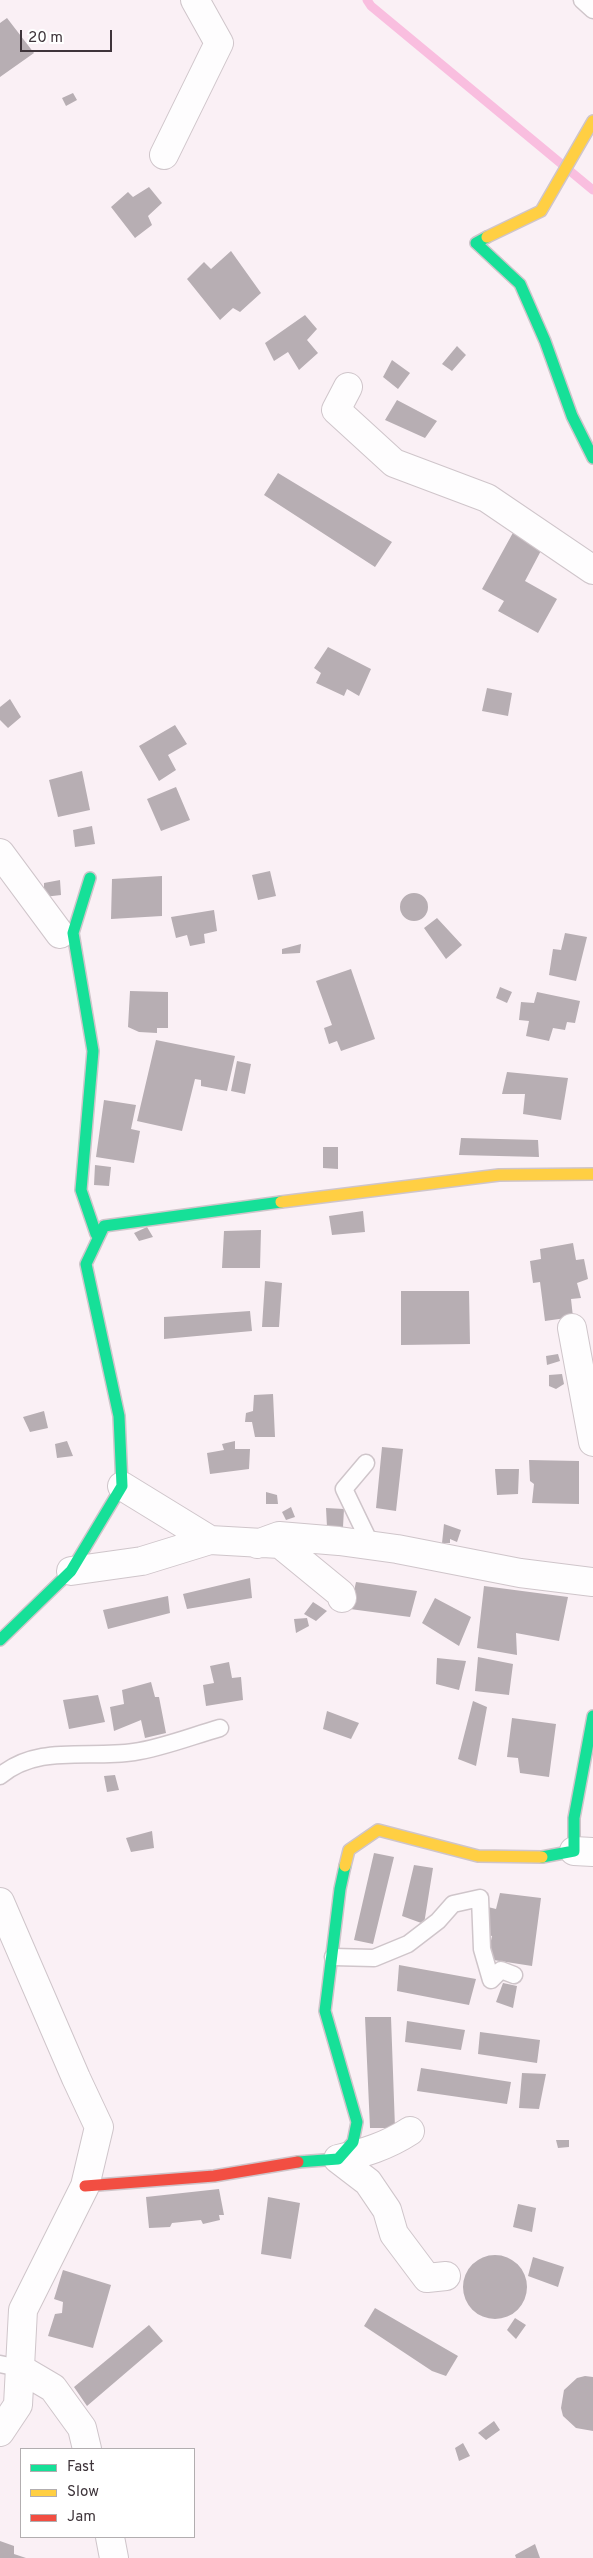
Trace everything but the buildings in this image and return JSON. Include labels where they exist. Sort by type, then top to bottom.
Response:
[{"type":"street","points":[[164,155],[219,43],[194,0]]},
{"type":"street","points":[[593,121],[541,211],[476,243],[520,284],[545,341],[572,416],[593,458]]},
{"type":"street","points":[[348,387],[336,410],[394,464],[487,498],[593,570]]},
{"type":"street","points":[[0,853],[60,934]]},
{"type":"street","points":[[90,878],[73,932],[93,1051],[82,1190],[96,1234]]},
{"type":"street","points":[[0,1640],[71,1572],[122,1486],[119,1416],[86,1264],[104,1226],[188,1212],[499,1175],[593,1174]]},
{"type":"street","points":[[572,1328],[593,1442]]},
{"type":"street","points":[[122,1486],[210,1540]]},
{"type":"street","points":[[258,1544],[279,1536],[371,1545],[520,1573],[593,1582]]},
{"type":"street","points":[[71,1572],[142,1560],[210,1540],[280,1544],[341,1594],[342,1598]]},
{"type":"street","points":[[338,2159],[352,2142],[357,2122],[325,2010],[340,1888],[349,1850],[378,1830],[478,1856],[539,1857],[584,1852],[574,1818],[593,1716]]},
{"type":"street","points":[[0,1902],[76,2078],[99,2126],[86,2186],[23,2310],[10,2366],[18,2405],[0,2432]]},
{"type":"street","points":[[86,2186],[214,2176],[313,2160],[338,2159],[364,2154],[393,2142],[410,2131]]},
{"type":"street","points":[[338,2159],[368,2182],[387,2210],[394,2234],[427,2278],[446,2276]]},
{"type":"street","points":[[10,2366],[53,2388],[82,2428],[87,2448]]},
{"type":"street","points":[[110,2538],[114,2558]]},
{"type":"lane","points":[[582,0],[593,10]]},
{"type":"lane","points":[[366,1463],[344,1489],[371,1545]]},
{"type":"lane","points":[[0,1776],[24,1760],[82,1753],[134,1752],[220,1728]]},
{"type":"lane","points":[[333,1957],[374,1958],[408,1944],[438,1921],[454,1904],[480,1898],[482,1949],[491,1980],[501,1970],[514,1975]]},
{"type":"waterway","points":[[367,0],[371,6],[593,190]]},
{"type":"traffic: fast","points":[[487,237],[476,243],[520,284],[545,341],[572,416],[593,458]]},
{"type":"traffic: fast","points":[[90,878],[73,933],[93,1051],[81,1190],[96,1234]]},
{"type":"traffic: fast","points":[[0,1640],[71,1571],[122,1486],[119,1416],[86,1264],[104,1226],[281,1202]]},
{"type":"traffic: fast","points":[[542,1857],[574,1851],[574,1818],[593,1716]]},
{"type":"traffic: fast","points":[[298,2162],[338,2159],[353,2142],[357,2122],[325,2011],[340,1889],[345,1866]]},
{"type":"traffic: slow","points":[[487,237],[541,211],[593,121]]},
{"type":"traffic: slow","points":[[281,1202],[499,1175],[593,1174]]},
{"type":"traffic: slow","points":[[345,1866],[349,1850],[378,1830],[478,1856],[542,1857]]},
{"type":"traffic: jam","points":[[85,2186],[214,2176],[298,2162]]}]
